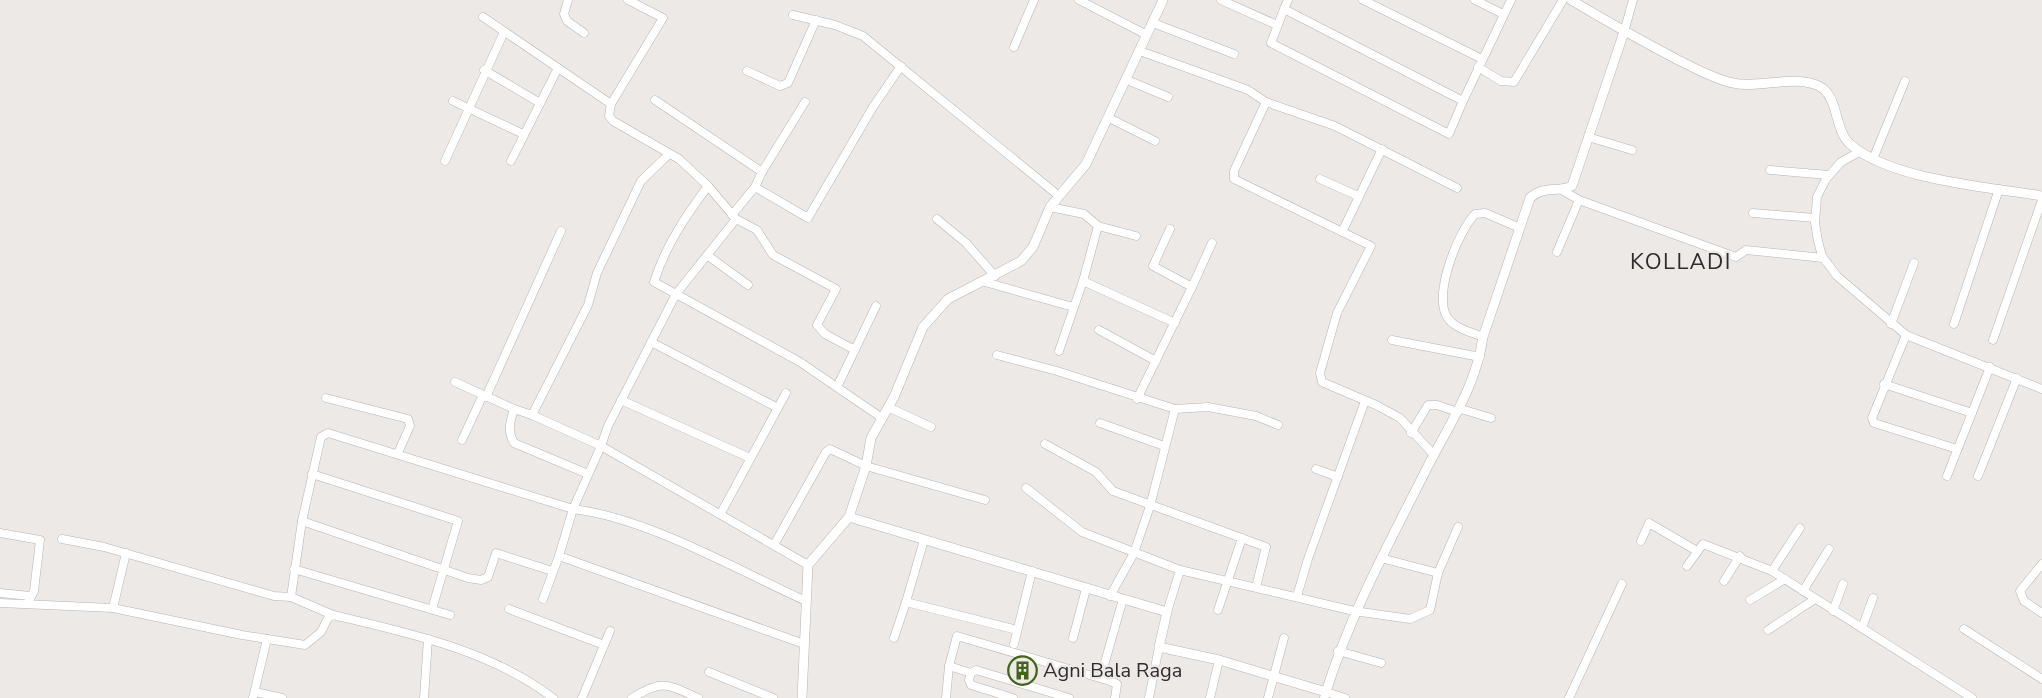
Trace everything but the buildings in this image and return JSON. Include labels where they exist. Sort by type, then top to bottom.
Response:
[{"type":"street","points":[[568,0],[564,14],[567,21],[584,33]]},
{"type":"street","points":[[627,0],[663,18],[611,104],[609,116],[613,121],[679,159],[708,186],[734,217],[757,230],[773,255],[836,289],[817,325],[825,334],[855,350]]},
{"type":"street","points":[[1014,47],[1034,0]]},
{"type":"street","points":[[1079,0],[1147,35]]},
{"type":"street","points":[[802,698],[808,565],[849,517],[866,466],[872,438],[923,327],[948,299],[1022,261],[1033,248],[1050,207],[1086,164],[1163,0]]},
{"type":"street","points":[[1221,0],[1277,25]]},
{"type":"street","points":[[1288,0],[1271,43],[1449,134],[1478,67],[1511,0]]},
{"type":"street","points":[[1363,0],[1482,59]]},
{"type":"street","points":[[1475,0],[1503,14]]},
{"type":"street","points":[[1478,67],[1501,81],[1514,82],[1563,0]]},
{"type":"street","points":[[1571,0],[1624,32],[1694,68],[1732,83],[1748,85],[1781,82],[1817,86],[1829,96],[1844,139],[1859,152],[1873,159],[1902,170],[2042,198],[1993,340]]},
{"type":"street","points":[[1562,190],[1572,186],[1633,0]]},
{"type":"street","points":[[1284,9],[1463,102]]},
{"type":"street","points":[[794,15],[863,36],[1059,196]]},
{"type":"street","points":[[483,17],[611,104]]},
{"type":"street","points":[[747,71],[780,86],[785,85],[816,20]]},
{"type":"street","points":[[1153,23],[1234,54]]},
{"type":"street","points":[[445,161],[484,70],[504,32]]},
{"type":"street","points":[[1140,51],[1248,90],[1266,102],[1335,126],[1457,188]]},
{"type":"street","points":[[755,187],[808,218],[873,107],[901,66]]},
{"type":"street","points":[[511,161],[558,68]]},
{"type":"street","points":[[484,70],[540,103]]},
{"type":"street","points":[[1127,80],[1168,97]]},
{"type":"street","points":[[1873,159],[1905,81]]},
{"type":"street","points":[[453,100],[523,134]]},
{"type":"street","points":[[655,100],[762,172]]},
{"type":"street","points":[[543,599],[573,509],[588,474],[621,400],[676,294],[755,187],[805,102]]},
{"type":"street","points":[[1266,102],[1234,171],[1234,179],[1371,246],[1337,313],[1320,374],[1322,382],[1400,418],[1434,455]]},
{"type":"street","points":[[1109,118],[1155,141]]},
{"type":"street","points":[[1588,137],[1632,150]]},
{"type":"street","points":[[1342,232],[1382,149]]},
{"type":"street","points":[[1859,152],[1841,162],[1829,175],[1817,197],[1815,218],[1823,258],[1837,276],[1906,335],[1990,366],[2042,389]]},
{"type":"street","points":[[532,415],[588,305],[597,273],[641,181],[669,154]]},
{"type":"street","points":[[1770,170],[1829,175]]},
{"type":"street","points":[[1320,179],[1359,196]]},
{"type":"street","points":[[708,186],[675,231],[654,282],[800,362],[882,418]]},
{"type":"street","points":[[1325,695],[1338,651],[1354,611],[1434,455],[1460,410],[1480,357],[1483,337],[1530,198],[1538,191],[1549,188],[1562,190],[1579,200],[1736,257],[1746,250],[1823,258]]},
{"type":"street","points":[[1954,324],[1999,189]]},
{"type":"street","points":[[1557,252],[1579,200]]},
{"type":"street","points":[[1050,207],[1084,214],[1098,226],[1136,236]]},
{"type":"street","points":[[1483,337],[1461,329],[1448,318],[1443,296],[1447,274],[1457,246],[1475,214],[1485,213],[1520,228]]},
{"type":"street","points":[[1753,213],[1815,218]]},
{"type":"street","points":[[937,219],[966,243],[995,276]]},
{"type":"street","points":[[1059,351],[1083,281],[1098,226]]},
{"type":"street","points":[[1170,230],[1153,266],[1192,287]]},
{"type":"street","points":[[462,440],[561,231]]},
{"type":"street","points":[[1137,399],[1212,243]]},
{"type":"street","points":[[707,255],[748,285]]},
{"type":"street","points":[[1891,324],[1914,264]]},
{"type":"street","points":[[1083,281],[1175,323]]},
{"type":"street","points":[[985,282],[1073,307]]},
{"type":"street","points":[[837,387],[876,306]]},
{"type":"street","points":[[1099,330],[1156,361]]},
{"type":"street","points":[[1906,335],[1873,412],[1874,423],[1957,449]]},
{"type":"street","points":[[1392,340],[1480,357]]},
{"type":"street","points":[[651,342],[778,408]]},
{"type":"street","points":[[997,355],[1057,371],[1137,399],[1175,409],[1208,407],[1256,416],[1278,425]]},
{"type":"street","points":[[1947,476],[1990,366]]},
{"type":"street","points":[[1978,476],[2017,378]]},
{"type":"street","points":[[455,382],[601,446],[808,565]]},
{"type":"street","points":[[1884,384],[1972,413]]},
{"type":"street","points":[[721,513],[786,393]]},
{"type":"street","points":[[326,398],[408,419],[410,426],[398,453]]},
{"type":"street","points":[[621,400],[750,458]]},
{"type":"street","points":[[1297,596],[1365,401]]},
{"type":"street","points":[[1412,433],[1428,405],[1437,405],[1491,418]]},
{"type":"street","points":[[888,407],[931,427]]},
{"type":"street","points":[[514,409],[509,425],[514,443],[588,474]]},
{"type":"street","points":[[1110,596],[1134,553],[1150,506],[1175,409]]},
{"type":"street","points":[[1100,423],[1164,446]]},
{"type":"street","points":[[291,597],[302,521],[312,474],[321,437],[328,433],[573,509],[597,512],[668,538],[806,602]]},
{"type":"street","points":[[1045,444],[1096,472],[1113,491],[1266,547],[1256,587]]},
{"type":"street","points":[[774,545],[825,452],[834,449],[866,466],[985,500]]},
{"type":"street","points":[[1316,469],[1338,477]]},
{"type":"street","points":[[312,474],[458,521],[432,609]]},
{"type":"street","points":[[1026,488],[1082,532],[1180,570],[1354,611],[1410,619],[1430,610],[1438,573],[1458,526]]},
{"type":"street","points":[[849,517],[1032,570],[1086,590],[1167,612]]},
{"type":"street","points":[[302,521],[481,580],[488,577],[496,553],[552,571]]},
{"type":"street","points":[[1641,541],[1649,523],[1697,551]]},
{"type":"street","points":[[1772,571],[1800,528]]},
{"type":"street","points":[[0,533],[40,540],[34,591],[28,600]]},
{"type":"street","points":[[1218,610],[1242,538]]},
{"type":"street","points":[[62,539],[126,553],[274,596],[291,597],[333,615],[428,639],[485,658],[526,677],[553,698]]},
{"type":"street","points":[[894,638],[924,540]]},
{"type":"street","points":[[1687,566],[1701,545],[1706,544],[1740,556],[1772,571],[1972,698]]},
{"type":"street","points":[[1803,591],[1829,549]]},
{"type":"street","points":[[113,608],[126,553]]},
{"type":"street","points":[[558,556],[804,644]]},
{"type":"street","points":[[1724,581],[1740,556]]},
{"type":"street","points":[[1381,558],[1438,573]]},
{"type":"street","points":[[2042,564],[2020,591],[2024,601],[2042,613]]},
{"type":"street","points":[[294,568],[450,615]]},
{"type":"street","points":[[1014,644],[1032,570]]},
{"type":"street","points":[[1149,698],[1167,612],[1180,570]]},
{"type":"street","points":[[1750,600],[1785,579]]},
{"type":"street","points":[[1569,698],[1622,584]]},
{"type":"street","points":[[1833,611],[1843,584]]},
{"type":"street","points":[[1073,638],[1086,590]]},
{"type":"street","points":[[0,593],[28,600],[113,608],[305,645],[321,632],[328,618],[333,615]]},
{"type":"street","points":[[1862,628],[1873,598]]},
{"type":"street","points":[[1105,662],[1123,599]]},
{"type":"street","points":[[1768,630],[1815,599]]},
{"type":"street","points":[[0,603],[28,600]]},
{"type":"street","points":[[906,602],[1017,630]]},
{"type":"street","points":[[509,609],[604,645]]},
{"type":"street","points":[[1964,629],[2042,679]]},
{"type":"street","points":[[582,698],[610,631]]},
{"type":"street","points":[[946,698],[949,666],[957,636],[1114,682],[1117,688],[1115,698]]},
{"type":"street","points":[[1268,698],[1284,638]]},
{"type":"street","points":[[267,639],[254,695],[282,698]]},
{"type":"street","points":[[424,698],[428,639]]},
{"type":"street","points":[[1159,647],[1219,660],[1274,676],[1325,695],[1345,698]]},
{"type":"street","points":[[1338,651],[1381,663]]},
{"type":"street","points":[[1210,698],[1219,660]]},
{"type":"street","points":[[949,666],[971,673]]},
{"type":"street","points":[[1013,698],[971,685],[969,680],[971,673],[976,670],[1069,698]]},
{"type":"street","points":[[709,672],[773,698]]},
{"type":"street","points":[[632,698],[650,687],[668,684],[693,697]]},
{"type":"place","name":"Agni Bala Raga","points":[[1022,670]]},
{"type":"district","name":"KOLLADI","points":[[1681,262]]}]
